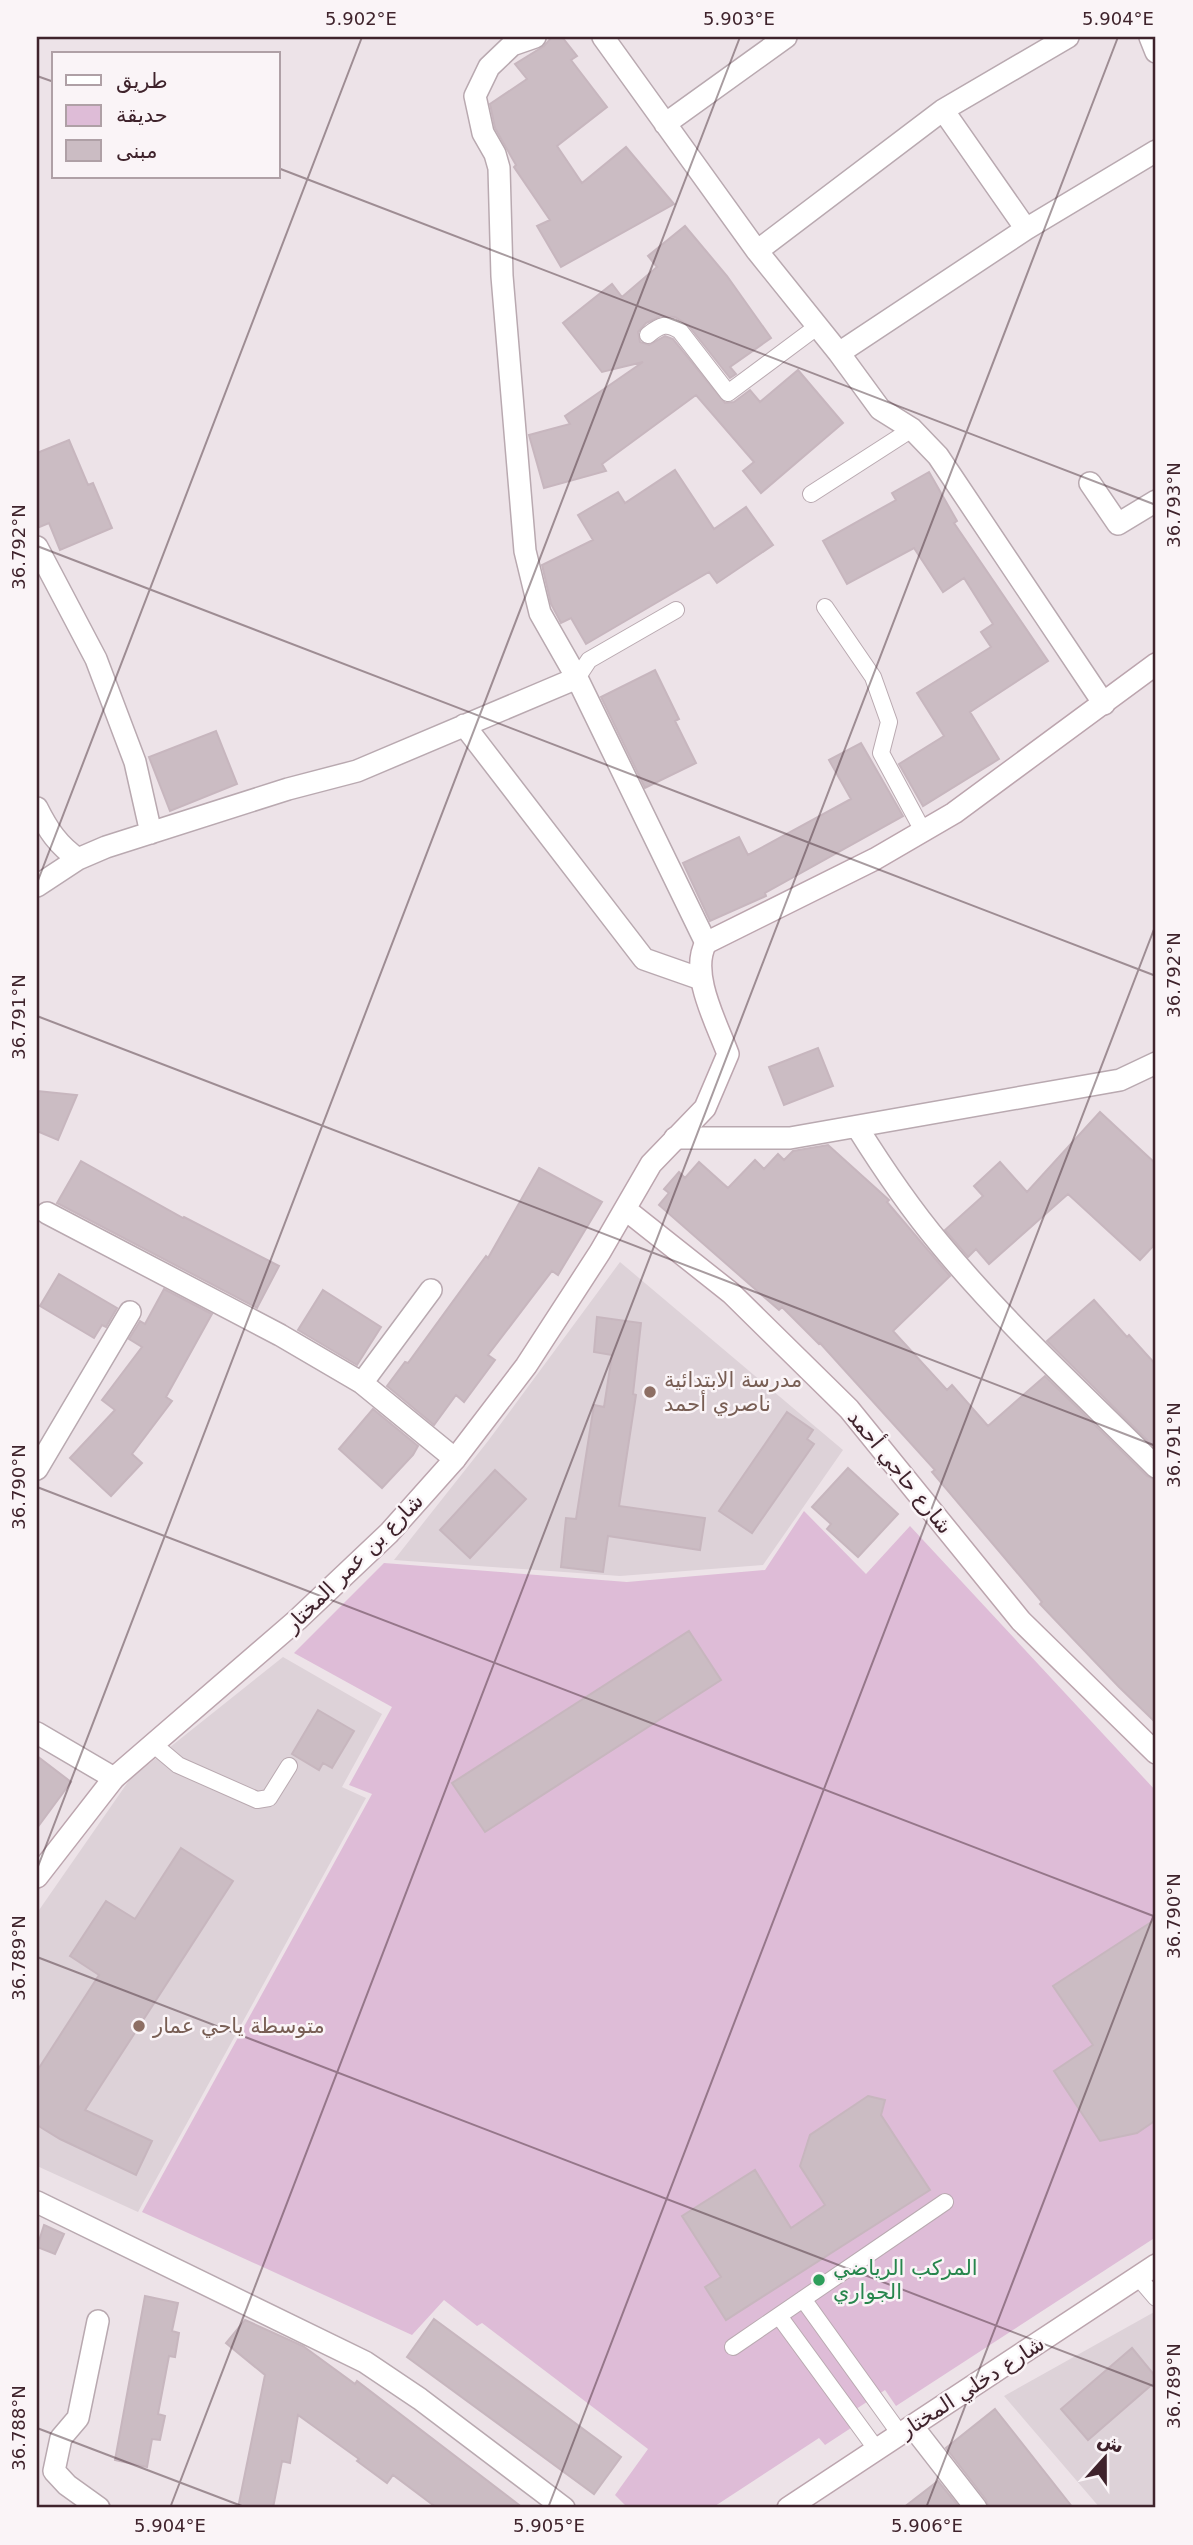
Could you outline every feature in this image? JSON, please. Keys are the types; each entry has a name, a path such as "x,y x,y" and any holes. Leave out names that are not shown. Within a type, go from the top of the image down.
{"street":[{"path":"535,37 512,45 489,67 475,96 483,133 495,154 499,168 502,276 525,551 540,613 576,678 706,943"},
{"path":"603,37 757,251 880,409 912,429 938,456 1104,704"},
{"path":"665,124 786,37"},
{"path":"757,251 943,110 1068,37"},
{"path":"1150,37 1156,52"},
{"path":"943,110 1026,229"},
{"path":"839,353 1026,229 1156,150"},
{"path":"1090,483 1118,524 1156,501"},
{"path":"37,548 96,659 135,762 151,833"},
{"path":"464,724 644,959 701,979 702,951 706,943 875,859 954,813 1156,664"},
{"path":"37,886 78,859 106,847 288,789 357,771 576,678"},
{"path":"37,808 48,831 61,847 78,859"},
{"name":"شارع بن عمر المختار","path":"37,1877 114,1778 297,1620 389,1533 455,1459 526,1366 600,1252 651,1164 705,1108 728,1054 701,979"},
{"path":"676,1138 790,1138 1120,1080 1156,1063"},
{"path":"857,1126 885,1171 938,1243 982,1293 1156,1467"},
{"name":"شارع حاجي أحمد","path":"625,1209 732,1293 849,1409 1021,1621 1156,1753"},
{"path":"47,1213 279,1335 362,1384 455,1459"},
{"path":"362,1384 431,1290"},
{"path":"37,1469 130,1312"},
{"path":"37,1733 114,1778"},
{"path":"37,2202 365,2362 420,2399 564,2508"},
{"name":"شارع دخلي المختار","path":"788,2508 1156,2265"},
{"path":"98,2321 78,2418 61,2438 54,2471 68,2486 99,2508"},
{"path":"906,2430 976,2508"}],"lane":[{"path":"648,335 660,325 671,325 680,331 728,393 818,326"},
{"path":"811,494 912,429"},
{"path":"825,607 873,677 889,722 881,754 923,831"},
{"path":"576,678 589,660 676,610"},
{"path":"153,1744 178,1765 257,1800 269,1798 289,1766"},
{"path":"733,2347 945,2202"},
{"path":"1138,2277 1156,2298"},
{"path":"803,2299 906,2430"},
{"path":"779,2316 877,2450"}],"shaded area":[{"name":"مدرسة الابتدائية ناصري أحمد","path":"620,1262 843,1450 763,1565 620,1576 394,1560 488,1441"},
{"name":"متوسطة ياحي عمار","path":"283,1657 382,1714 342,1787 366,1798 138,2212 37,2166 37,1913 130,1779"},
{"path":"1156,2311 1156,2508 1100,2508 1004,2396"}],"green space":[{"path":"804,1511 866,1574 910,1526 1156,1791 1156,2237 896,2406 885,2390 844,2417 851,2428 825,2445 819,2438 712,2508 628,2508 615,2495 648,2449 482,2323 477,2326 444,2300 412,2335 142,2212 372,1794 349,1785 392,1707 294,1653 384,1563 627,1582 765,1570"}],"building":[{"path":"552,37 562,37 577,56 571,60 607,107 557,146 582,183 626,147 674,204 561,267 537,226 550,220 514,167 516,165 495,128 490,104 527,79 515,64 544,46"},
{"path":"685,226 727,276 771,338 730,367 736,374 730,378 688,325 675,317 661,316 646,323 638,332 640,342 649,345 665,336 673,339 725,403 734,402 750,390 760,402 798,370 843,423 761,493 743,471 754,462 696,395 602,464 606,471 544,488 529,435 570,424 565,416 643,362 602,372 563,323 612,284 622,297 657,267 648,256"},
{"path":"69,440 88,485 93,483 112,528 60,550 49,523 37,528 37,453"},
{"path":"675,470 714,529 746,507 773,545 717,583 709,572 586,644 571,618 561,623 551,604 542,565 593,540 578,515 618,492 625,503"},
{"path":"929,472 957,521 954,523 1048,661 970,712 999,759 923,806 899,764 944,736 917,693 991,647 981,632 993,624 964,578 943,592 914,548 847,584 823,541 896,500 892,493"},
{"path":"655,670 679,719 675,721 696,763 645,788 601,697"},
{"path":"216,731 237,784 170,811 149,757"},
{"path":"861,743 903,816 765,893 766,896 710,921 683,863 739,837 748,855 851,799 829,760"},
{"path":"818,1048 833,1086 784,1105 769,1067"},
{"path":"37,1091 77,1095 58,1140 37,1131"},
{"path":"1100,1112 1156,1164 1156,1243 1140,1260 1068,1194 989,1264 976,1249 968,1257 945,1230 983,1196 974,1186 1000,1162 1027,1192"},
{"path":"828,1145 889,1200 887,1202 950,1276 893,1331 947,1390 952,1385 988,1426 1045,1376 1147,1476 1156,1480 1156,1723 1040,1604 1042,1602 932,1472 935,1470 820,1343 782,1307 779,1310 659,1205 669,1193 664,1189 679,1172 685,1178 699,1162 728,1188 755,1160 764,1169 778,1154 784,1160 793,1151"},
{"path":"81,1161 183,1218 279,1266 257,1308 57,1203"},
{"path":"539,1168 602,1202 558,1275 552,1271 488,1355 495,1360 464,1402 456,1395 434,1425 387,1386 405,1362 408,1363 486,1256 488,1258"},
{"path":"59,1274 117,1308 106,1327 102,1325 94,1338 40,1306"},
{"path":"164,1289 212,1314 166,1397 172,1401 132,1454 142,1463 111,1496 70,1458 115,1410 102,1400 142,1347 129,1339 140,1321 145,1324"},
{"path":"323,1290 381,1327 357,1365 298,1330"},
{"path":"1094,1300 1156,1365 1156,1449 1047,1341"},
{"path":"597,1317 641,1323 633,1394 636,1395 619,1506 705,1518 700,1550 608,1536 603,1572 561,1567 566,1518 576,1519 594,1405 604,1407 612,1355 594,1352"},
{"path":"373,1409 418,1446 382,1488 339,1449"},
{"path":"787,1412 813,1430 807,1439 814,1444 752,1533 719,1511"},
{"path":"848,1468 898,1514 858,1557 827,1529 831,1524 812,1507"},
{"path":"495,1470 526,1499 470,1558 440,1530"},
{"path":"689,1631 721,1680 485,1832 452,1783"},
{"path":"318,1710 354,1731 332,1768 323,1763 319,1770 292,1754"},
{"path":"37,1756 71,1782 37,1828"},
{"path":"181,1848 233,1881 85,2110 152,2141 136,2175 60,2139 37,2125 37,2071 99,1975 70,1956 106,1901 135,1919"},
{"path":"1156,1919 1156,2120 1137,2133 1100,2141 1054,2071 1093,2045 1053,1986"},
{"path":"868,2096 885,2100 881,2115 930,2190 726,2320 705,2287 721,2277 682,2216 755,2170 791,2228 825,2205 800,2166 810,2135"},
{"path":"44,2225 64,2234 55,2254 37,2247"},
{"path":"145,2296 178,2303 172,2331 179,2333 175,2357 169,2356 158,2414 165,2416 160,2440 152,2439 147,2467 115,2460"},
{"path":"434,2319 621,2457 594,2494 407,2357"},
{"path":"245,2320 303,2346 355,2384 357,2381 523,2508 437,2508 393,2475 387,2483 298,2415 290,2463 282,2461 273,2508 238,2508 265,2375 226,2343"},
{"path":"1132,2348 1156,2377 1156,2381 1088,2440 1061,2409"},
{"path":"995,2409 1073,2508 989,2508 986,2500 946,2448"},
{"path":"938,2481 960,2508 903,2508"}],"place":[{"name":"مدرسة الابتدائية ناصري أحمد","path":"650,1392"},
{"name":"متوسطة ياحي عمار","path":"139,2026"},
{"name":"المركب الرياضي الجواري","path":"819,2280"}]}
